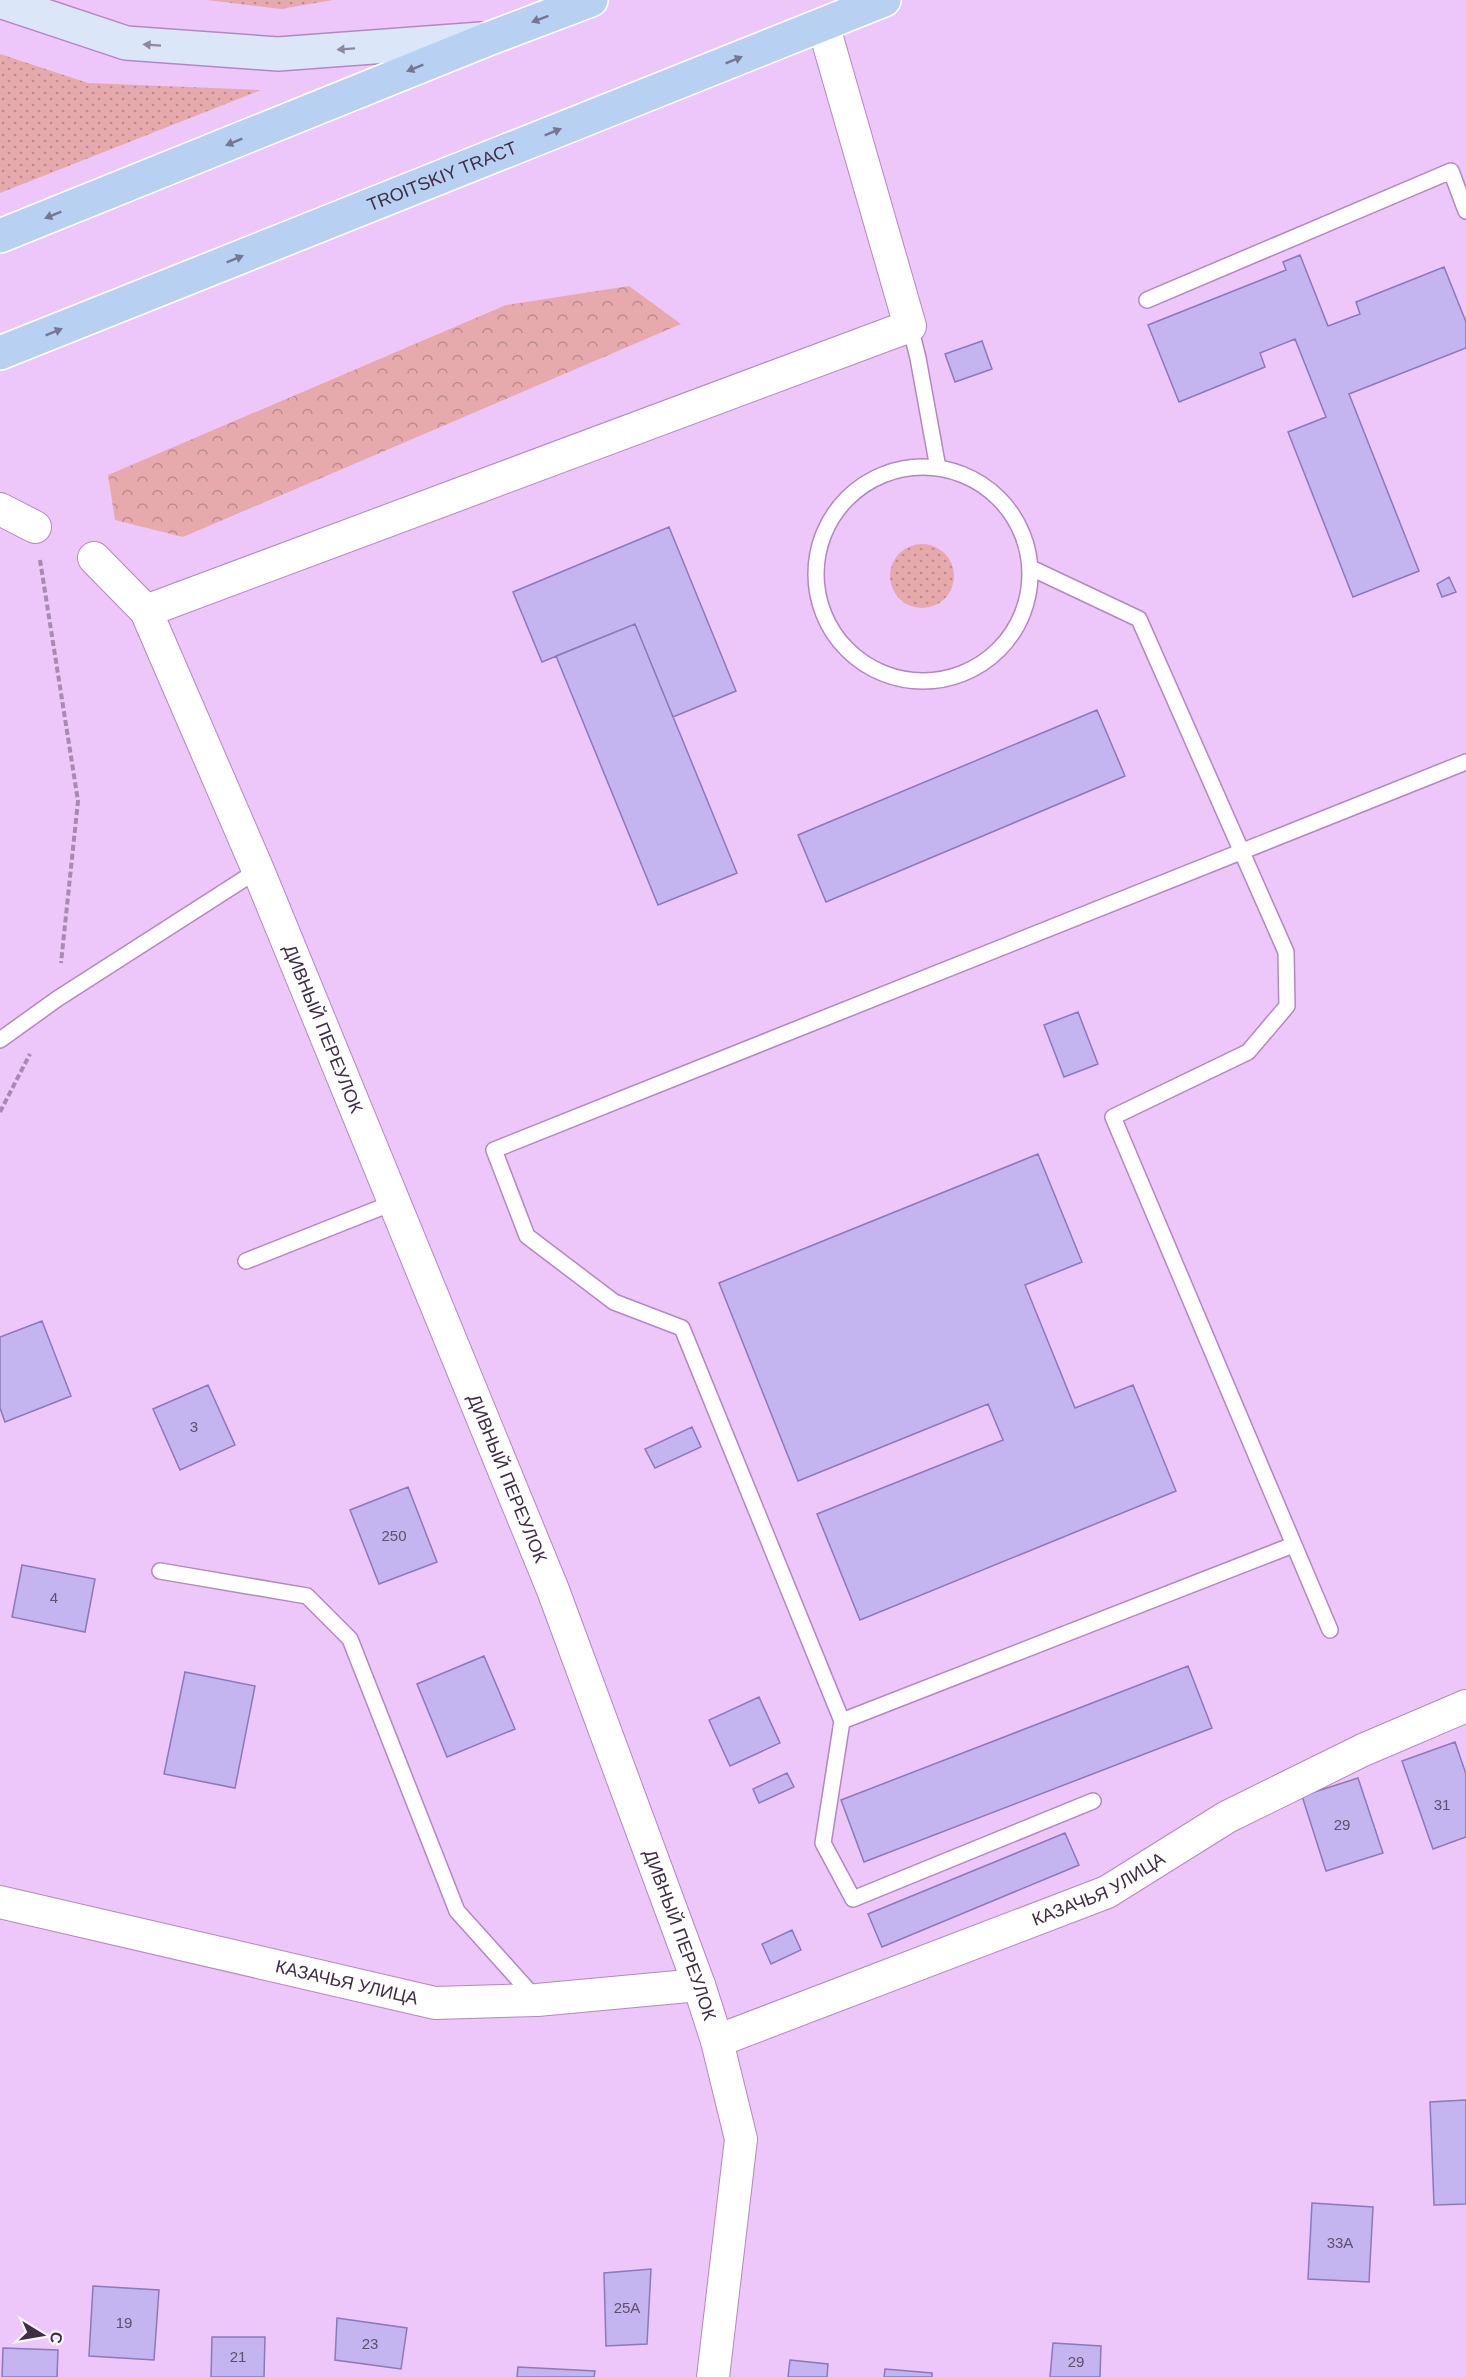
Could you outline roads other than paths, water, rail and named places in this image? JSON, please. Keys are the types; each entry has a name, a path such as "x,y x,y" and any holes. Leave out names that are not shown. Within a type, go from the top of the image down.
{"main road":[{"path":"0,236 488,39 591,0"},
{"name":"TROITSKIY TRACT","path":"0,353 884,0"},
{"path":"0,1 126,43 150,45 278,54 488,39"}],"street":[{"path":"94,558 146,611 910,326 823,24"},
{"path":"0,509 35,527"},
{"name":"ДИВНЫЙ ПЕРЕУЛОК","path":"146,611 258,870 553,1590 699,1985 717,2041 741,2139 713,2377"},
{"name":"КАЗАЧЬЯ УЛИЦА","path":"717,2041 1107,1892 1227,1817 1363,1749 1466,1706"},
{"name":"КАЗАЧЬЯ УЛИЦА","path":"0,1902 435,2003 537,2000 699,1985"}],"lane":[{"path":"1147,300 1451,171 1466,211"},
{"path":"910,326 938,468"},
{"path":"938,468 972,478 1002,500 1022,531 1030,568 1026,605 1009,639 982,665 948,680 910,681 874,670 844,648 824,616 816,579 821,542 838,509 866,483 900,469 938,468"},
{"path":"1030,568 1139,619 1286,952 1287,1006 1248,1052 1113,1117 1330,1630"},
{"path":"1093,1801 853,1899 824,1843 842,1721 682,1328 614,1302 527,1236 494,1150 1466,762"},
{"path":"0,1040 57,999 258,870"},
{"path":"246,1261 395,1202"},
{"path":"842,1721 1293,1545"},
{"path":"160,1570 307,1596 350,1640 457,1911 537,2000"}]}
